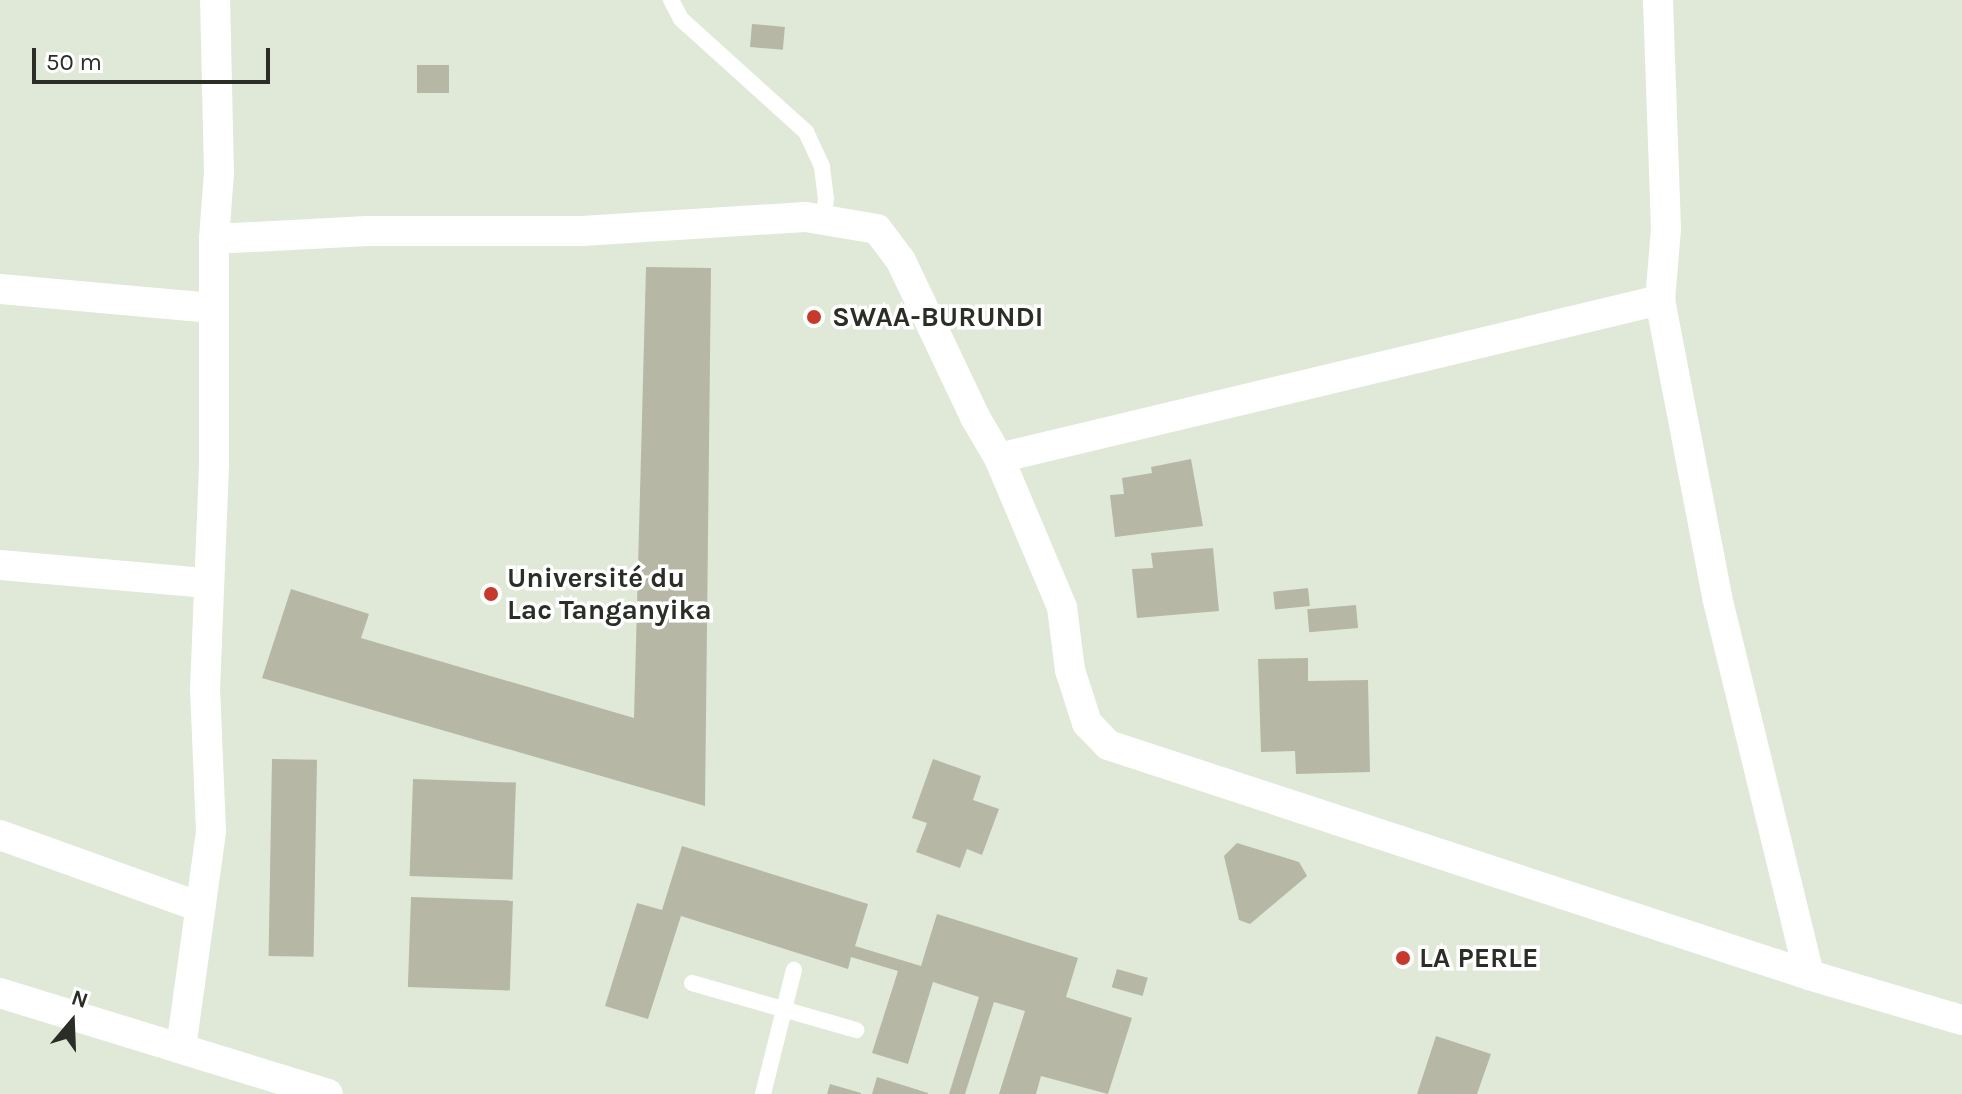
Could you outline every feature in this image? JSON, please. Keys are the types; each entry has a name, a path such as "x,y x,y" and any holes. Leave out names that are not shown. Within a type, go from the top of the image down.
{"street":[{"path":"181,1048 211,831 205,690 214,461 212,308 219,173 215,0"},
{"path":"1658,0 1666,229 1660,300 1717,597 1809,975"},
{"path":"214,239 368,231 582,231 824,218 877,229 901,261 975,417 999,458 1062,607 1070,670 1087,723 1108,745 1809,975 1962,1020"},
{"path":"0,289 212,308"},
{"path":"999,458 1660,300"},
{"path":"0,565 207,583"},
{"path":"0,835 200,907"},
{"path":"0,993 325,1093"}],"lane":[{"path":"671,0 681,19 806,132 822,167 826,198 824,218"},
{"path":"763,1094 794,970"},
{"path":"692,983 856,1030"}],"building":[{"path":"752,24 785,27 783,50 750,47"},
{"path":"417,65 449,65 449,93 417,93"},
{"path":"646,267 711,268 705,806 262,678 291,589 369,614 361,638 634,718"},
{"path":"1191,459 1203,526 1115,537 1110,495 1124,494 1122,478 1152,473 1151,467"},
{"path":"1213,548 1219,611 1137,618 1132,569 1153,568 1151,553"},
{"path":"1308,588 1310,606 1275,610 1273,592"},
{"path":"1356,605 1358,628 1309,632 1307,609"},
{"path":"1308,658 1308,681 1368,680 1370,772 1296,774 1295,751 1261,752 1258,659"},
{"path":"272,759 317,760 314,957 269,956"},
{"path":"933,759 981,776 973,800 999,809 982,855 967,849 960,868 916,852 927,823 912,818"},
{"path":"413,779 516,783 513,880 410,876"},
{"path":"1237,843 1299,862 1307,876 1250,924 1239,920 1224,856"},
{"path":"682,846 868,904 855,946 921,966 937,914 1078,958 1066,997 1132,1018 1108,1094 1041,1076 1036,1094 999,1094 1025,1011 994,1002 965,1094 949,1094 979,997 933,982 908,1064 872,1053 898,971 851,957 848,969 681,916 648,1019 605,1006 637,903 662,910"},
{"path":"411,897 513,901 510,991 408,987"},
{"path":"1117,969 1148,978 1143,996 1112,987"},
{"path":"1436,1036 1491,1054 1477,1094 1417,1094"},
{"path":"877,1077 928,1093 928,1094 872,1094"},
{"path":"830,1084 861,1093 861,1094 827,1094"}],"place":[{"name":"SWAA-BURUNDI","path":"814,317"},
{"name":"Université du Lac Tanganyika","path":"491,594"},
{"name":"LA PERLE","path":"1403,958"}]}
